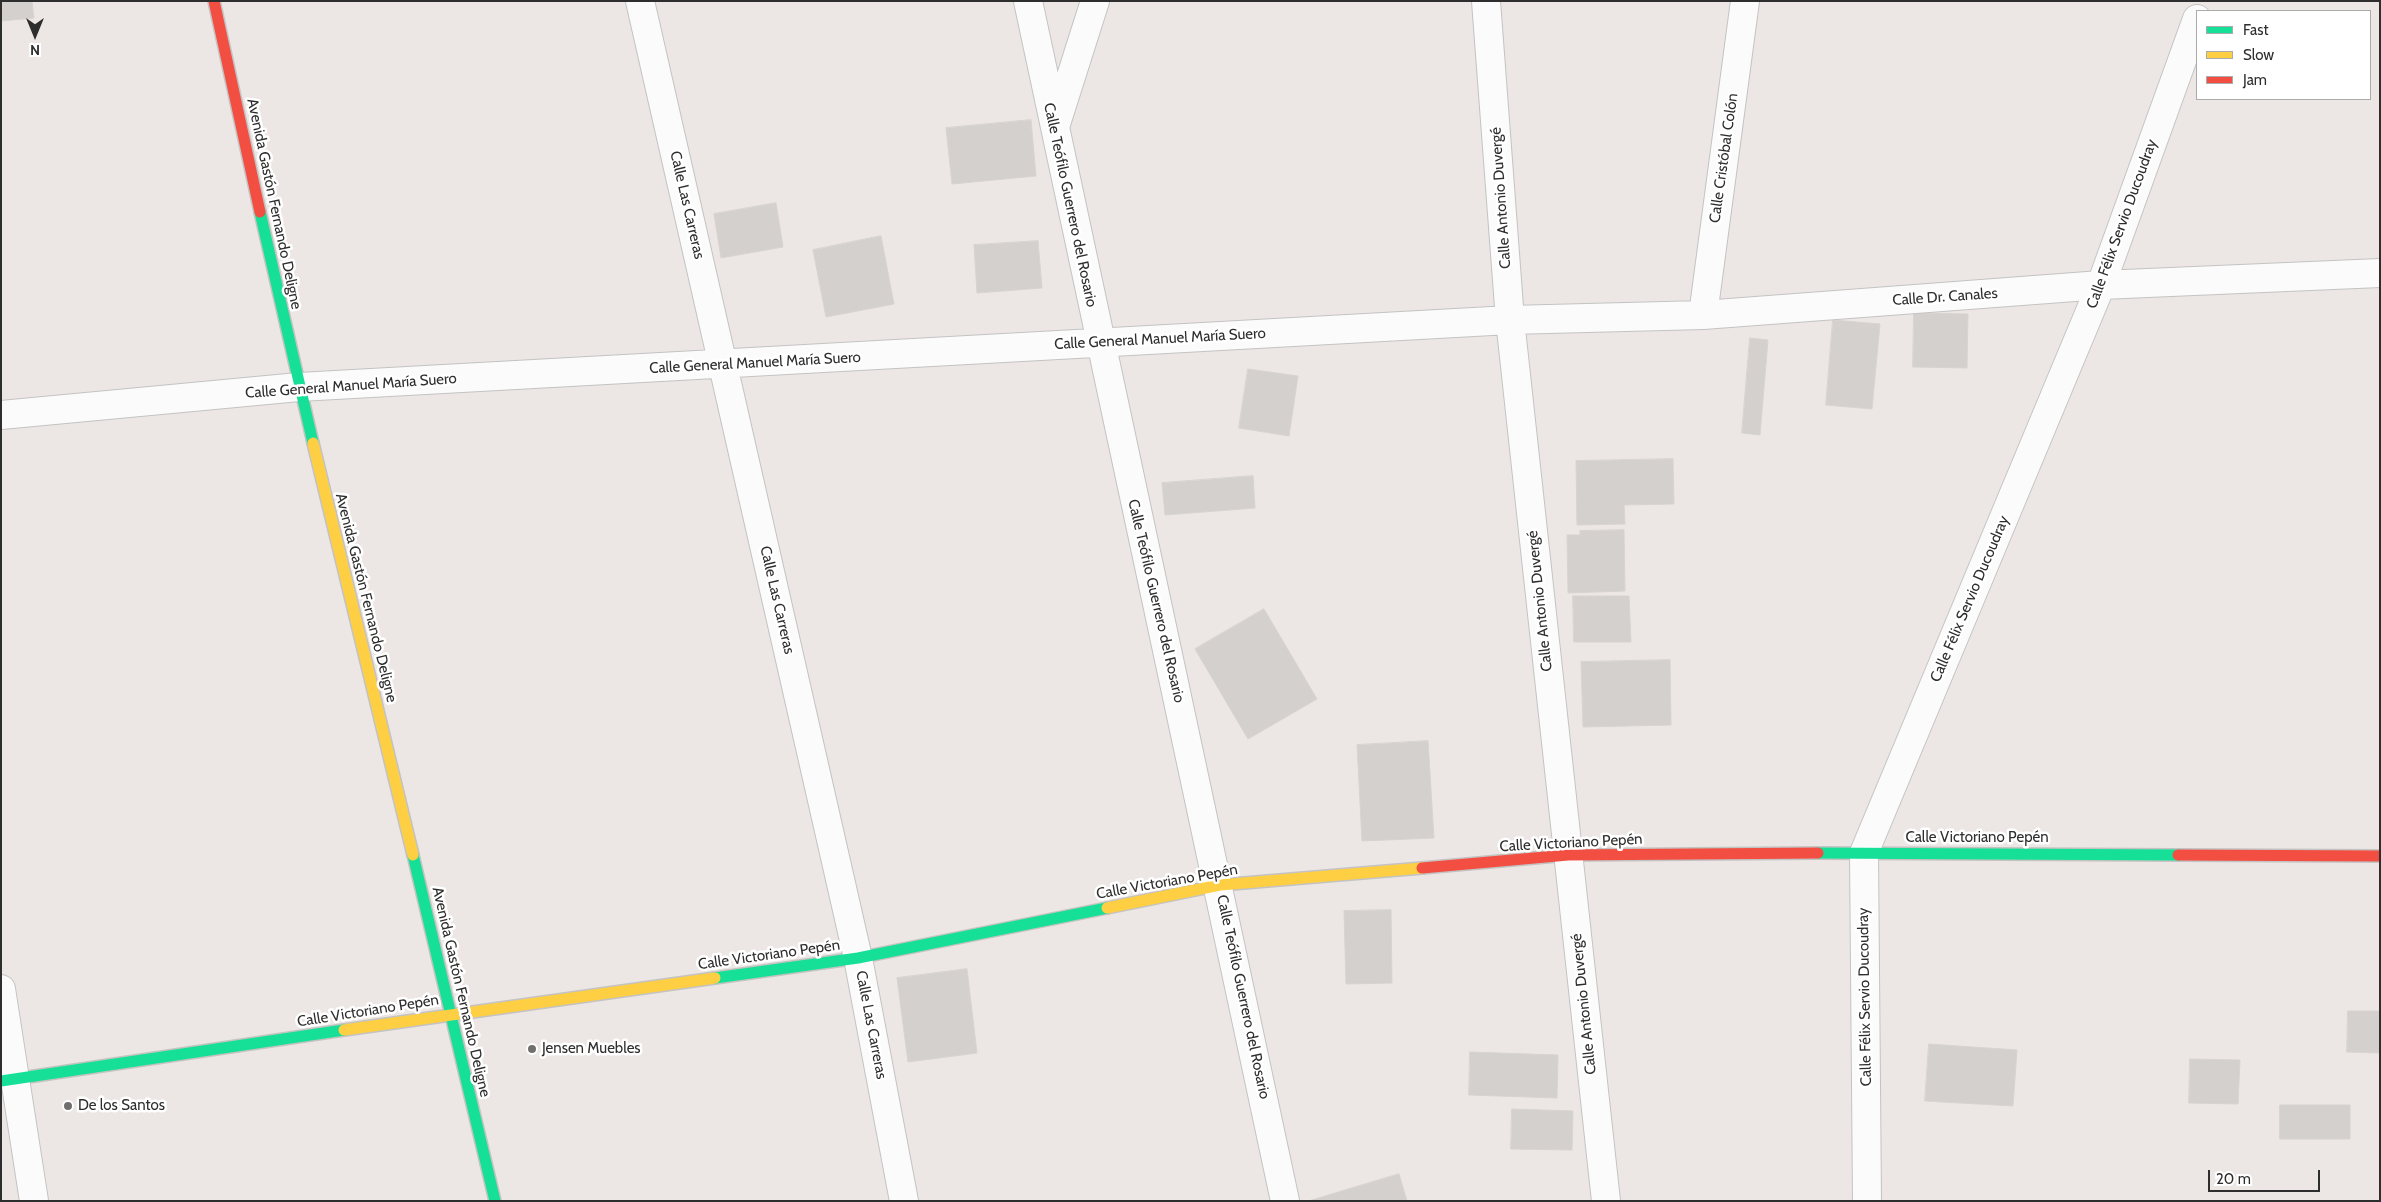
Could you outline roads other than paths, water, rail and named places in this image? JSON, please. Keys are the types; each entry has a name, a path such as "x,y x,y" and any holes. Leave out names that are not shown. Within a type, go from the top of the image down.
{"street":[{"name":"Avenida Gastón Fernando Deligne","path":"214,1 299,387 452,1014 495,1201"},
{"name":"Calle Las Carreras","path":"640,1 858,958 904,1201"},
{"name":"Calle Teófilo Guerrero del Rosario","path":"1028,1 1098,342 1220,885 1285,1201"},
{"path":"1054,128 1095,1"},
{"name":"Calle Antonio Duvergé","path":"1486,1 1510,320 1606,1201"},
{"name":"Calle Cristóbal Colón","path":"1703,315 1745,1"},
{"name":"Calle Félix Servio Ducoudray","path":"1867,1201 1864,853 2101,285 2196,21"},
{"name":"Calle Dr. Canales","path":"1510,320 1703,315 2101,285 2380,273"},
{"name":"Calle General Manuel María Suero","path":"1,415 299,387 724,365 1098,342 1510,320"},
{"name":"Calle Victoriano Pepén","path":"8,1080 452,1014 858,958 1220,885 1568,855 1864,853 2380,856"},
{"path":"1,988 8,1080 34,1201"}],"place":[{"name":"Jensen Muebles","path":"532,1049"},
{"name":"De los Santos","path":"68,1106"}]}
